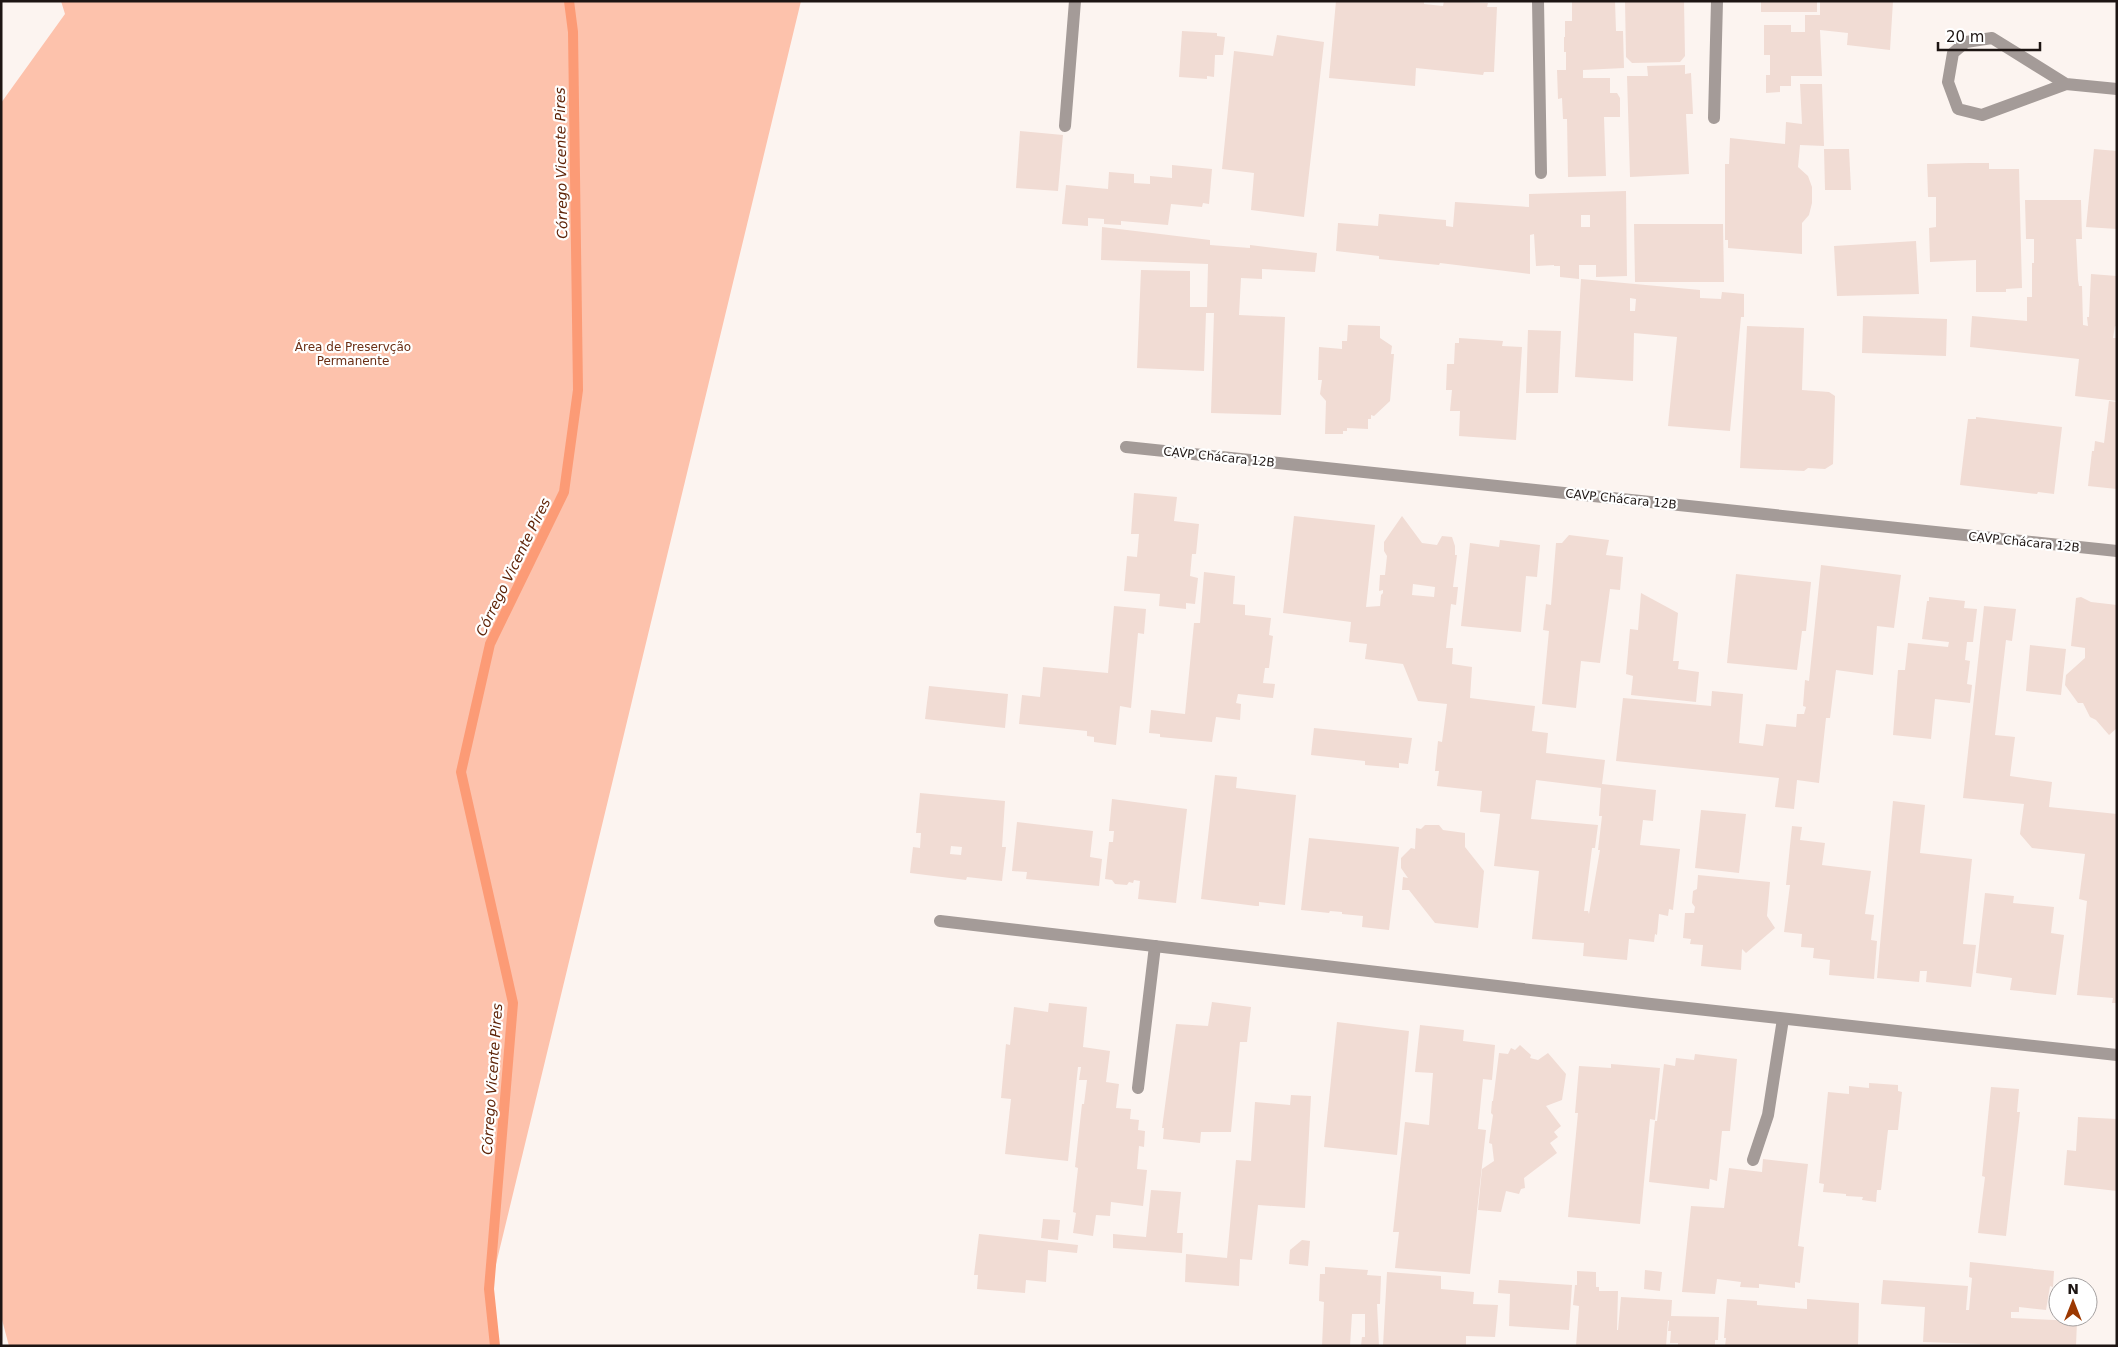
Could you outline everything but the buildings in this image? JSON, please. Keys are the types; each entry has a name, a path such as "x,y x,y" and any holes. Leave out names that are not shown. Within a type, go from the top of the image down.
{"street":[{"path":"1065,126 1075,1"},
{"path":"1538,1 1541,173"},
{"path":"1714,118 1718,1"},
{"path":"2066,84 1992,38 1966,42 1953,53 1948,82 1958,109 1982,115 2066,84 2117,89"},
{"name":"CAVP Chácara 12B","path":"1126,447 2117,551"},
{"path":"940,921 2117,1055"},
{"path":"1138,1088 1155,946"},
{"path":"1753,1160 1768,1116 1783,1018"}],"green space":[{"name":"Área de Preservção Permanente","path":"61,1 801,1 490,1289 495,1346 9,1346 1,1316 1,103 65,14"}],"waterway":[{"name":"Córrego Vicente Pires","path":"495,1346 489,1289 513,1003 461,772 490,644 564,492 578,390 573,32 569,1"}]}
